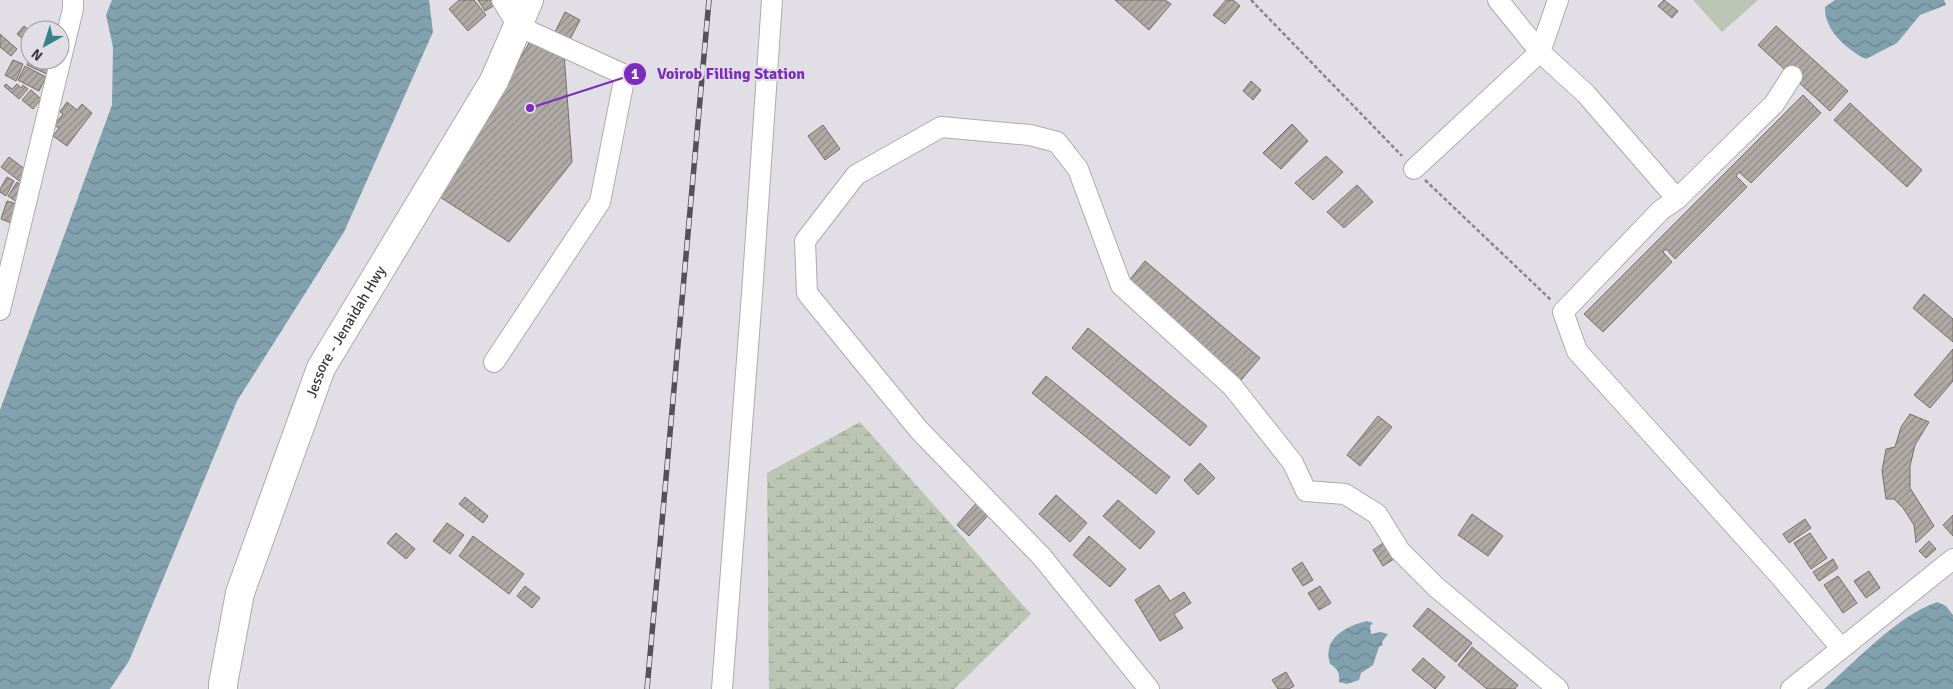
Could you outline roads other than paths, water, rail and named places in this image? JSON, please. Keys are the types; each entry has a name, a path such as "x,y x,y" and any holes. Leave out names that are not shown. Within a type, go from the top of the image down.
{"highway":[{"name":"Jessore - Jenaidah Hwy","path":"223,689 240,593 321,368 494,81 529,0"}],"street":[{"path":"0,310 73,0"},
{"path":"494,362 600,202 624,75 518,26 502,0"},
{"path":"722,689 772,0"},
{"path":"1498,0 1540,52 1586,94 1677,199"},
{"path":"1414,169 1540,52 1558,0"},
{"path":"1792,76 1774,104 1677,199 1661,210 1563,312 1577,351 1779,575 1841,648"},
{"path":"1149,689 1042,557 919,430 807,293 805,241 856,175 942,127 1030,135 1057,142 1078,169 1121,285 1232,386 1293,463 1306,491 1345,494 1377,514 1400,551 1436,587 1558,689"},
{"path":"1791,689 1953,559"}],"water":[{"path":"112,0 429,0 433,32 344,232 237,401 129,661 110,689 0,689 0,410 112,105 113,47 106,15"},
{"path":"1835,0 1944,0 1946,5 1920,15 1897,43 1866,59 1844,45 1828,24 1825,7"},
{"path":"1937,602 1946,606 1953,615 1953,689 1824,689 1892,628"},
{"path":"1367,621 1373,623 1370,626 1371,634 1381,632 1388,634 1382,642 1383,645 1379,647 1373,665 1361,673 1359,680 1347,684 1339,682 1338,671 1330,664 1329,647 1333,640 1344,630"}],"railway":[{"path":"647,689 709,0"}],"place":[{"name":"Voirob Filling Station","path":"530,108"}]}
